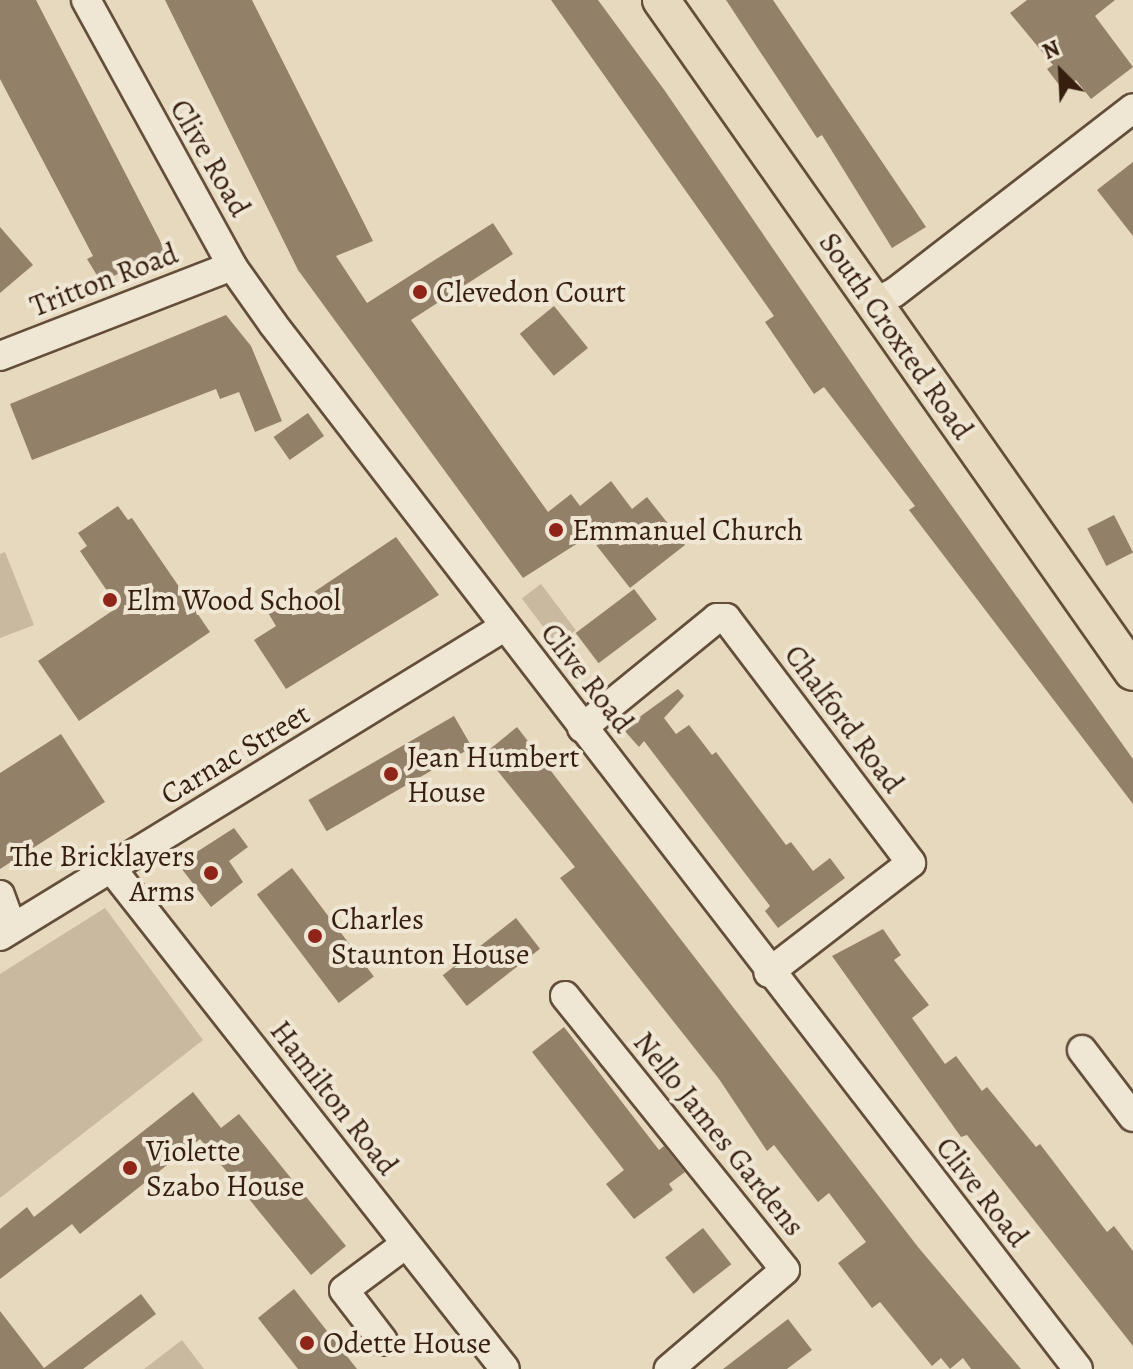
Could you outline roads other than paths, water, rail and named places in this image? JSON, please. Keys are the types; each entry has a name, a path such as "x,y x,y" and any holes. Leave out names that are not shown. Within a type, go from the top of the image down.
{"main road":[{"name":"South Croxted Road","path":"661,0 766,144 871,304 1133,672"}],"street":[{"name":"Clive Road","path":"86,0 232,266 768,973 1078,1369"},
{"path":"871,304 894,293 1133,108"},
{"name":"Tritton Road","path":"0,356 232,266"},
{"name":"Chalford Road","path":"582,728 717,618 726,618 911,863 768,973"},
{"name":"Carnac Street","path":"6,932 504,627"},
{"name":"Hamilton Road","path":"111,868 505,1369"},
{"path":"0,895 6,932"},
{"name":"Nello James Gardens","path":"565,996 785,1270 669,1369"},
{"path":"1082,1050 1133,1117"},
{"path":"383,1341 344,1290 406,1244"}],"place":[{"name":"Clevedon Court","path":"420,292"},
{"name":"Emmanuel Church","path":"556,530"},
{"name":"Elm Wood School","path":"110,600"},
{"name":"Jean Humbert House","path":"391,774"},
{"name":"The Bricklayers Arms","path":"211,873"},
{"name":"Charles Staunton House","path":"315,936"},
{"name":"Violette Szabo House","path":"130,1168"},
{"name":"Odette House","path":"307,1343"}]}
